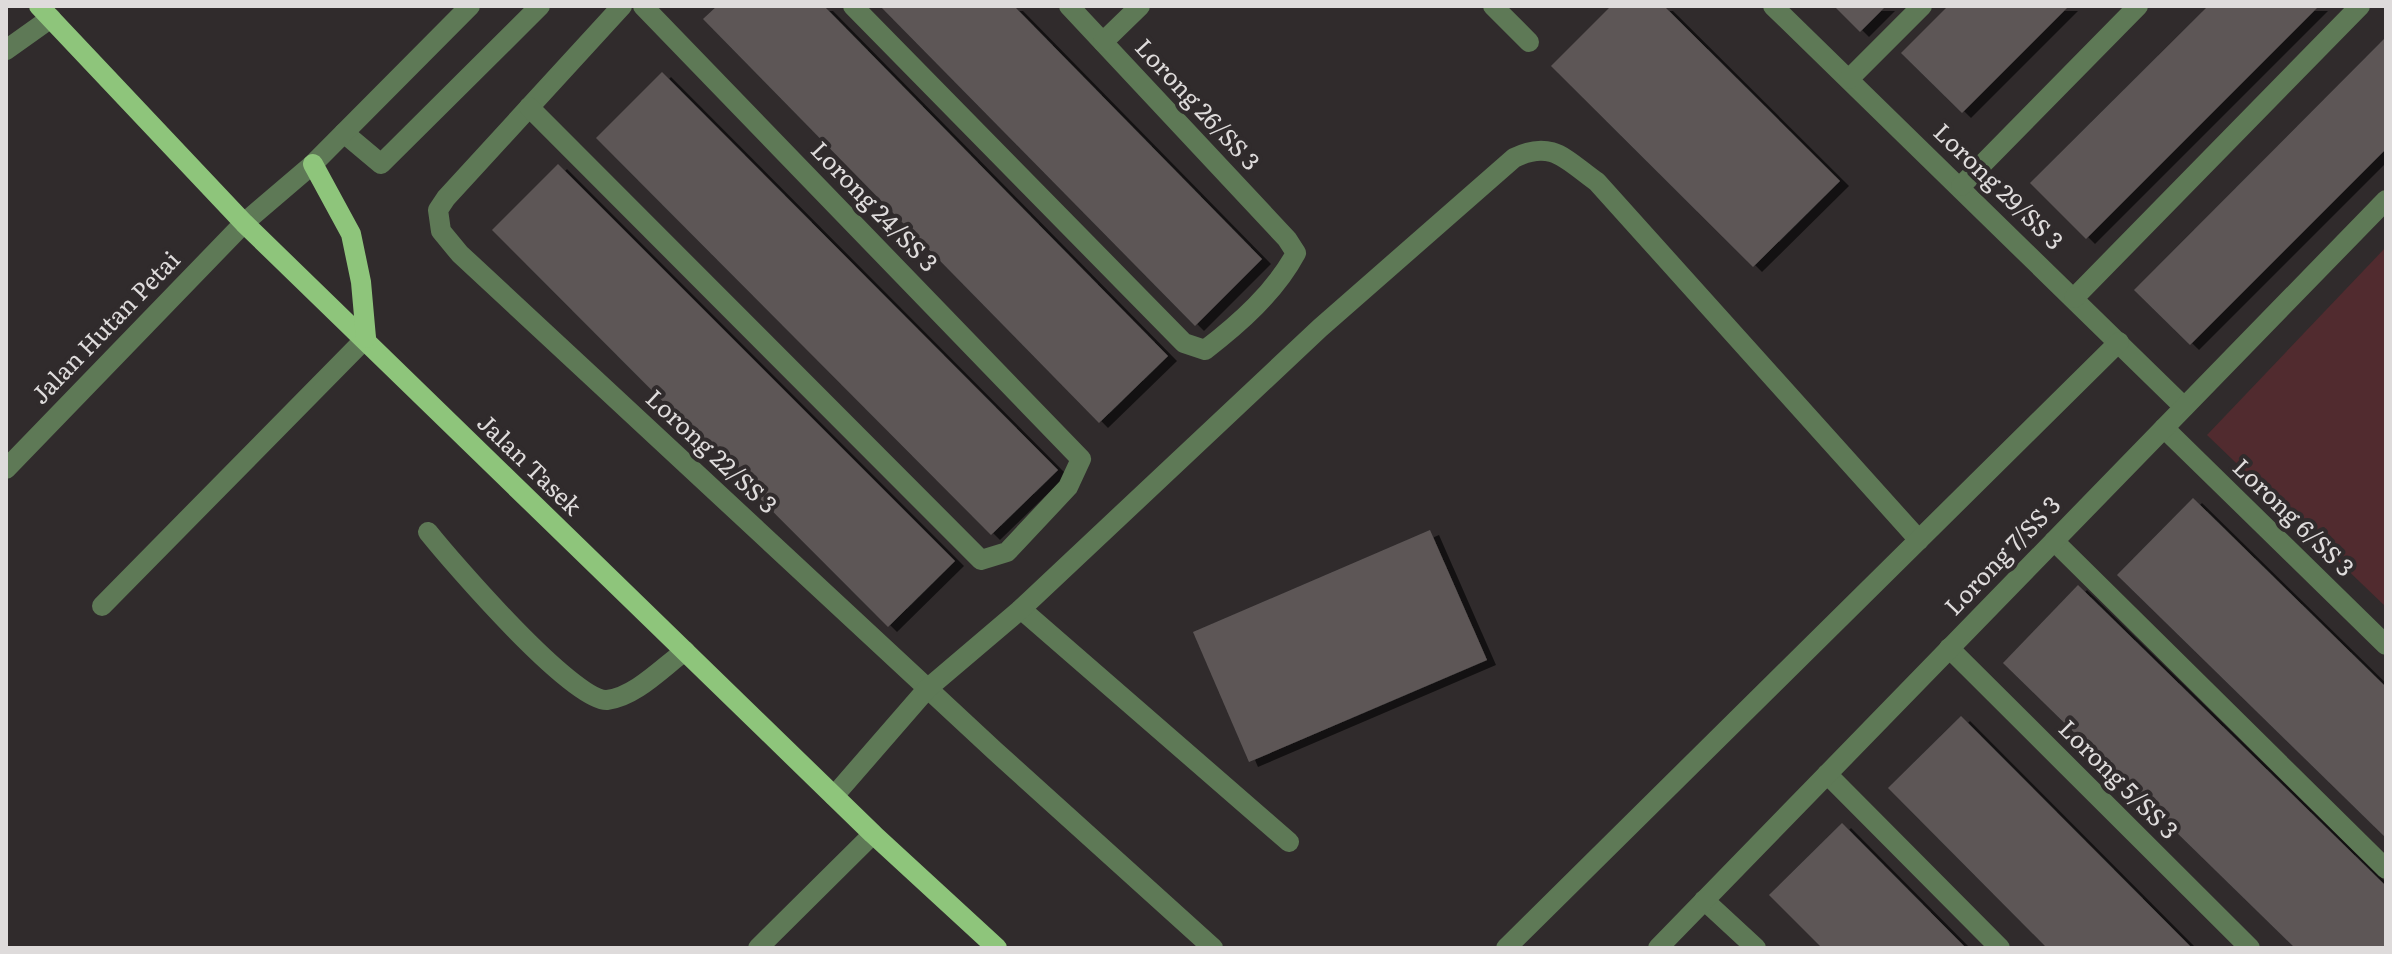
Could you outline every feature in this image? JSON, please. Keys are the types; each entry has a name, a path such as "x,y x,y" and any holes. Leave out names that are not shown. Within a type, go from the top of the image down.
{"main road":[{"name":"Jalan Tasek","path":"45,12 244,223 366,338 873,834 997,948"},
{"path":"313,164 351,234 361,282 366,338"}],"street":[{"name":"Jalan Hutan Petai","path":"6,469 244,223 313,164 470,6"},
{"path":"344,133 381,164 540,6"},
{"name":"Lorong 22/SS 3","path":"622,6 438,210 441,231 460,254 927,689 1213,948"},
{"name":"Lorong 24/SS 3","path":"529,107 981,560 1007,552 1068,487 1081,459 643,6"},
{"name":"Lorong 26/SS 3","path":"853,6 1184,343 1205,350 1262,300 1286,272 1296,253 1287,239 1069,6"},
{"path":"1103,42 1140,6"},
{"path":"1493,6 1529,42"},
{"name":"Lorong 29/SS 3","path":"1773,6 1961,186 2184,407"},
{"path":"1849,79 1922,6"},
{"path":"1961,186 2138,6"},
{"path":"2074,298 2360,6"},
{"path":"6,50 45,12"},
{"path":"834,796 927,689 1021,609 1320,328 1514,158 1533,149 1554,152 1597,182 1919,540"},
{"name":"Lorong 7/SS 3","path":"1658,948 2386,200"},
{"path":"102,606 366,338"},
{"path":"1506,948 2119,342"},
{"name":"Lorong 6/SS 3","path":"2164,428 2386,645"},
{"path":"428,532 495,609 585,694 606,700 633,690 685,651"},
{"path":"2054,541 2386,869"},
{"path":"1021,609 1289,842"},
{"name":"Lorong 5/SS 3","path":"1949,648 2250,948"},
{"path":"1827,774 2000,948"},
{"path":"758,948 873,834"},
{"path":"1704,900 1756,948"}],"shaded area":[{"path":"2386,247 2386,607 2207,435"}],"building":[{"path":"717,6 824,6 1168,356 1099,423 703,19"},
{"path":"880,6 1014,6 1262,259 1195,326"},
{"path":"1611,6 1664,6 1840,181 1753,267 1551,66"},
{"path":"1834,6 1886,6 1860,32"},
{"path":"1948,6 2069,6 1962,113 1901,53"},
{"path":"2208,6 2319,6 2086,239 2030,183"},
{"path":"2386,37 2386,149 2190,345 2134,290"},
{"path":"662,72 1058,470 991,535 596,138"},
{"path":"558,164 955,561 888,627 492,230"},
{"path":"2193,498 2386,687 2386,838 2117,575"},
{"path":"1430,530 1487,660 1249,762 1193,632"},
{"path":"2078,585 2386,886 2386,948 2295,948 2003,663"},
{"path":"1961,716 2192,948 2047,948 1888,788"},
{"path":"1842,823 1966,948 1822,948 1769,895"}]}
